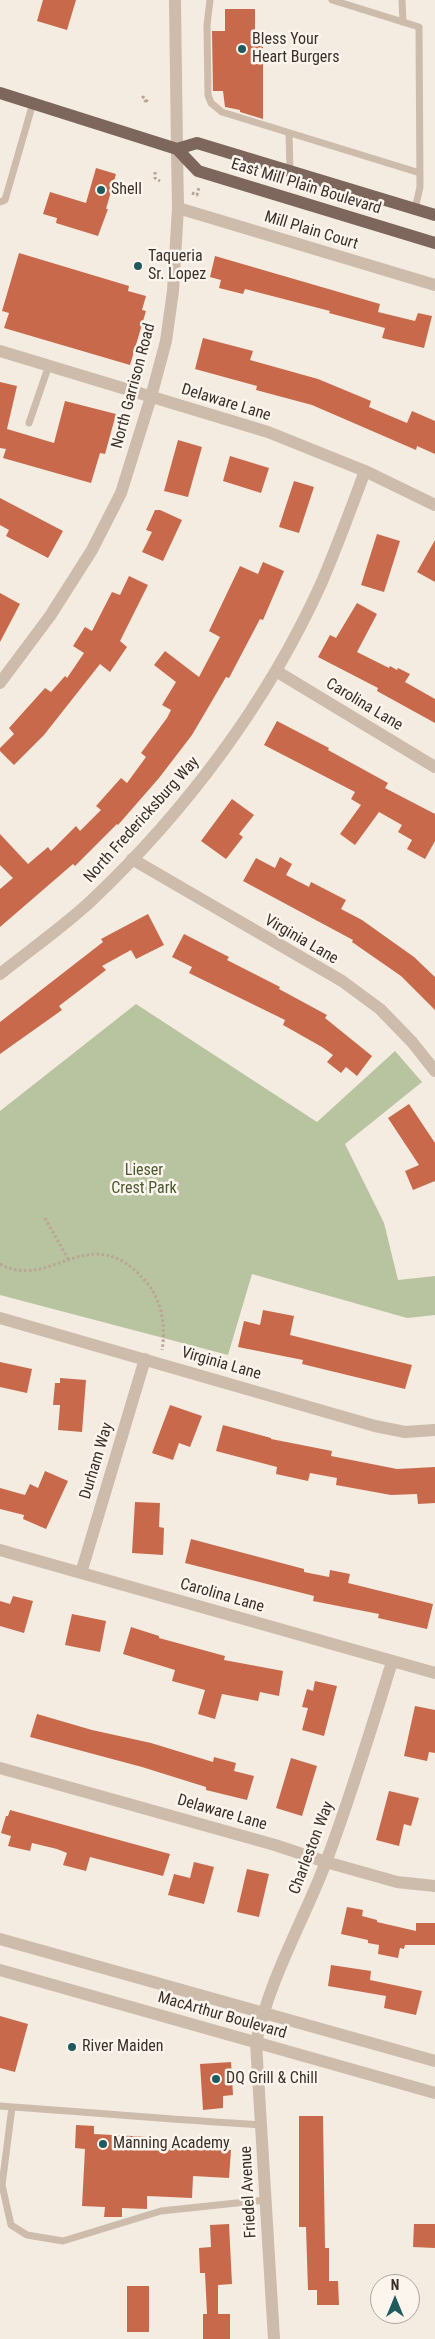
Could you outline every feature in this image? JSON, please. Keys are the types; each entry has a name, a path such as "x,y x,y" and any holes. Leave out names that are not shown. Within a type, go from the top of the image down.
{"main road":[{"name":"East Mill Plain Boulevard","path":"0,93 177,148 197,143 435,215"},
{"name":"East Mill Plain Boulevard","path":"177,148 198,172 435,243"}],"street":[{"name":"North Garrison Road","path":"0,683 50,616 92,550 121,492 151,397 166,341 173,291 178,208 175,0"},
{"name":"Mill Plain Court","path":"178,208 435,285"},
{"name":"Delaware Lane","path":"0,350 268,432 366,472 435,505"},
{"name":"North Fredericksburg Way","path":"0,974 90,902 177,810 224,750 276,671 321,584 366,472"},
{"name":"Carolina Lane","path":"276,671 435,767"},
{"name":"Virginia Lane","path":"132,859 342,982 380,1009 412,1042 435,1071"},
{"name":"Virginia Lane","path":"0,1318 374,1426 405,1432 435,1430"},
{"name":"Durham Way","path":"81,1573 145,1359"},
{"name":"Carolina Lane","path":"0,1550 435,1673"},
{"name":"Charleston Way","path":"256,2043 262,2014 326,1862 355,1782 392,1662"},
{"name":"Delaware Lane","path":"0,1768 275,1845 397,1882 435,1886"},
{"name":"MacArthur Boulevard","path":"0,1939 435,2061"},
{"name":"MacArthur Boulevard","path":"0,1970 435,2092"},
{"name":"Friedel Avenue","path":"256,2043 274,2339"}],"lane":[{"path":"210,0 207,25 208,95 211,103 222,112 420,173"},
{"path":"332,0 419,27 420,186 415,209"},
{"path":"402,0 403,22"},
{"path":"0,202 5,200 33,104"},
{"path":"289,133 290,171"},
{"path":"29,423 48,365"},
{"path":"0,2106 84,2111 170,2120 261,2125"},
{"path":"12,2107 2,2185 11,2224 27,2235 63,2241 161,2211 265,2200"}],"path":[{"path":"154,172 155,178 160,181"},
{"path":"192,193 197,195 199,187"},
{"path":"45,1218 68,1259"},
{"path":"0,1264 22,1271 37,1270 68,1259 95,1254 116,1258 135,1269 153,1290 162,1316 162,1350 145,1359"}],"green space":[{"name":"Lieser Crest Park","path":"136,1004 317,1122 395,1051 422,1082 345,1144 384,1223 398,1280 435,1276 435,1315 407,1318 252,1274 228,1355 0,1295 0,1111"}],"building":[{"path":"43,0 76,0 67,30 37,21"},
{"path":"225,9 255,9 255,36 263,36 263,119 240,112 240,110 225,107 223,91 213,91 212,31 225,31"},
{"path":"96,168 116,174 106,209 108,209 98,236 56,223 57,218 43,214 50,192 86,203"},
{"path":"19,253 129,286 128,291 146,296 142,310 146,311 130,365 4,328 9,313 2,311"},
{"path":"215,256 380,304 378,312 415,321 418,313 432,316 424,348 382,338 385,328 329,313 330,311 245,289 243,294 219,288 221,280 210,277"},
{"path":"203,338 253,351 250,360 318,379 371,401 369,407 407,423 412,411 435,421 435,454 417,446 416,450 312,405 256,390 257,386 195,369"},
{"path":"0,382 17,386 7,429 54,443 65,401 116,414 105,454 100,453 91,483 3,458 6,449 0,448"},
{"path":"178,440 202,447 188,497 164,491"},
{"path":"230,456 269,468 261,493 223,481"},
{"path":"294,481 314,487 299,533 279,527"},
{"path":"0,498 63,531 48,558 6,536 9,530 0,525"},
{"path":"155,510 160,510 182,520 163,561 142,552 152,532 146,530"},
{"path":"377,534 400,541 384,592 361,585"},
{"path":"435,540 435,582 417,572"},
{"path":"263,562 284,571 263,620 260,619 229,678 226,677 192,735 159,778 118,825 75,866 73,864 0,927 0,889 13,878 0,865 0,834 28,864 48,847 51,851 76,826 80,831 101,810 96,806 121,778 127,783 146,757 141,753 171,710 162,705 176,682 154,665 165,651 199,677 220,637 209,631 240,566 258,574"},
{"path":"129,576 148,585 120,641 127,647 110,672 100,664 44,735 14,765 0,751 0,748 14,734 9,728 45,688 51,692 65,676 67,678 84,653 73,646 85,627 92,631 112,592 120,595"},
{"path":"0,593 20,604 0,642"},
{"path":"357,603 377,614 357,652 389,668 390,666 397,670 398,668 410,674 405,682 435,699 435,723 377,691 378,688 318,657 330,635 336,638"},
{"path":"277,721 329,748 328,750 388,783 385,788 435,814 435,841 425,859 407,849 412,840 398,832 402,825 379,812 355,845 340,834 361,805 351,799 355,792 264,745"},
{"path":"232,799 254,815 239,834 243,837 226,859 201,841"},
{"path":"280,857 292,864 286,875 309,887 311,882 346,900 341,909 362,920 414,957 435,977 435,1010 401,976 352,942 353,940 243,881 256,858 275,868"},
{"path":"148,914 164,945 136,959 131,950 102,966 106,970 59,1006 62,1010 0,1054 0,1022 103,942 101,939"},
{"path":"184,934 229,957 227,960 280,987 279,989 327,1015 325,1018 372,1056 357,1076 346,1067 341,1073 327,1062 333,1055 283,1025 285,1020 189,973 192,967 172,957"},
{"path":"409,1104 435,1143 435,1181 413,1190 405,1171 419,1165 388,1118"},
{"path":"263,1310 294,1316 290,1335 412,1365 405,1389 302,1364 303,1360 238,1347 244,1321 260,1325"},
{"path":"0,1362 32,1369 27,1393 0,1387"},
{"path":"60,1378 86,1380 82,1432 58,1430 60,1405 53,1405 55,1383 60,1383"},
{"path":"170,1405 202,1416 190,1447 179,1443 173,1460 152,1453"},
{"path":"223,1425 271,1439 332,1451 331,1456 397,1469 435,1467 435,1503 418,1504 417,1494 391,1495 336,1485 337,1478 310,1473 308,1481 276,1474 277,1467 216,1451"},
{"path":"45,1471 68,1481 46,1529 23,1519 24,1515 0,1509 0,1488 25,1495 30,1484 38,1488"},
{"path":"135,1502 160,1503 159,1527 164,1528 163,1555 132,1553"},
{"path":"191,1539 304,1569 304,1572 329,1577 330,1570 350,1574 348,1583 433,1604 427,1629 378,1618 379,1614 313,1601 314,1596 185,1563"},
{"path":"13,1596 33,1601 24,1633 0,1626 0,1601 10,1604"},
{"path":"72,1614 106,1621 100,1652 65,1645"},
{"path":"131,1627 159,1636 159,1638 225,1656 224,1660 283,1671 279,1696 260,1692 258,1701 222,1694 215,1719 198,1714 205,1690 172,1681 175,1670 123,1654"},
{"path":"315,1681 337,1686 324,1736 302,1730 308,1708 302,1707 307,1689 313,1691"},
{"path":"415,1706 435,1710 435,1753 429,1752 427,1761 404,1756"},
{"path":"37,1714 92,1730 151,1743 213,1762 214,1757 236,1763 234,1771 254,1776 247,1800 206,1790 206,1787 142,1767 30,1737"},
{"path":"291,1758 317,1766 302,1816 276,1808"},
{"path":"389,1791 419,1798 411,1826 404,1824 399,1846 376,1840"},
{"path":"10,1810 170,1854 163,1876 90,1857 86,1871 63,1865 67,1853 57,1849 32,1843 30,1851 8,1846 11,1836 1,1833 6,1816 8,1816"},
{"path":"194,1862 214,1867 204,1904 168,1895 174,1874 190,1878"},
{"path":"247,1869 269,1874 259,1917 237,1912"},
{"path":"347,1907 363,1910 362,1916 377,1920 377,1922 416,1931 416,1923 435,1923 435,1945 405,1945 404,1949 400,1948 398,1958 378,1954 379,1945 368,1943 368,1940 341,1934"},
{"path":"331,1965 371,1971 370,1980 422,1991 416,2015 384,2008 386,1996 328,1986"},
{"path":"0,2016 28,2024 15,2072 0,2068"},
{"name":"DQ Grill & Chill","path":"231,2062 233,2095 223,2096 223,2108 203,2110 200,2064"},
{"path":"299,2116 323,2116 325,2248 329,2248 329,2281 338,2281 339,2305 317,2305 317,2290 308,2290 306,2227 299,2227"},
{"path":"76,2125 94,2126 94,2134 150,2137 150,2145 231,2150 229,2178 193,2176 192,2198 147,2196 147,2209 122,2208 122,2217 104,2217 105,2207 82,2206 85,2149 75,2148"},
{"path":"229,2224 232,2284 218,2285 218,2314 230,2314 230,2339 203,2339 203,2314 207,2314 205,2273 200,2273 199,2248 211,2247 210,2225"},
{"path":"414,2224 435,2224 435,2248 413,2247"},
{"path":"127,2286 149,2286 149,2332 127,2332"}],"place":[{"name":"Bless Your Heart Burgers","path":"242,49"},
{"name":"Shell","path":"101,190"},
{"name":"Taqueria Sr. Lopez","path":"138,266"},
{"name":"River Maiden","path":"72,2047"},
{"name":"DQ Grill & Chill","path":"216,2079"},
{"name":"Manning Academy","path":"103,2144"}]}
